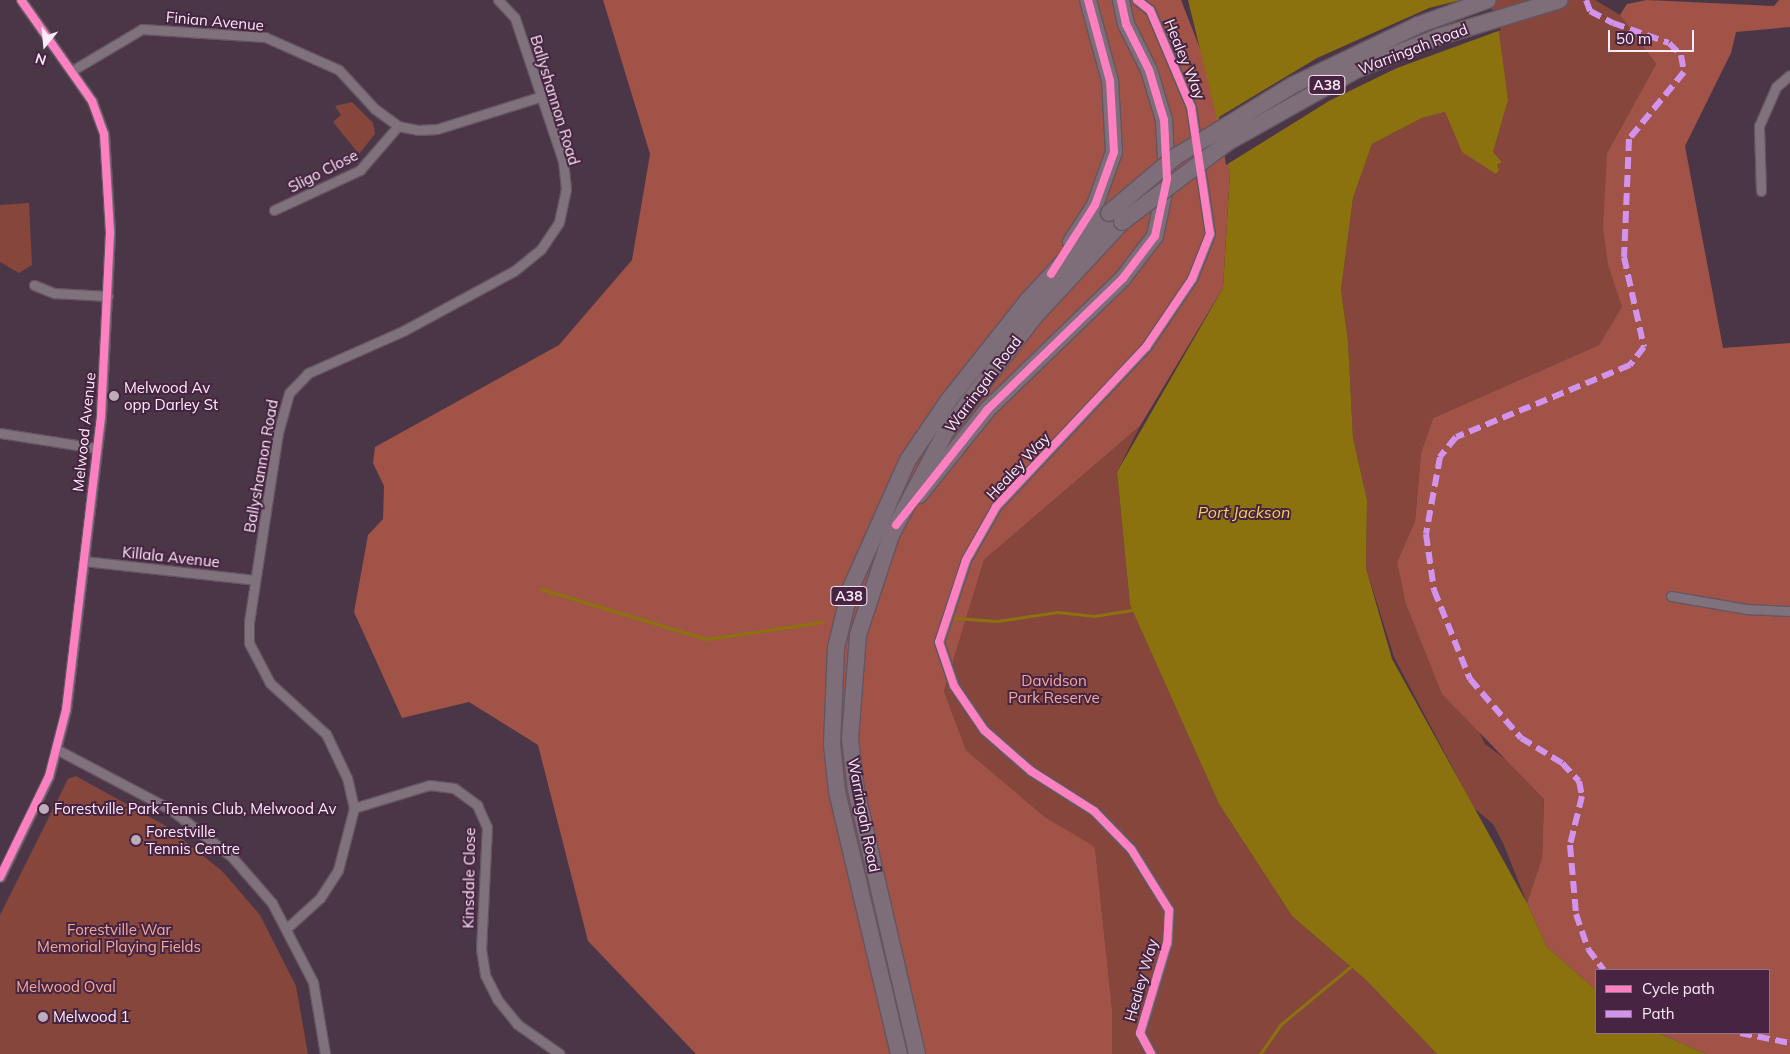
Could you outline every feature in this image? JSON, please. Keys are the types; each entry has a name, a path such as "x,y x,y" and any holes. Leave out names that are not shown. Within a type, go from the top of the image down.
{"highway":[{"path":"1051,274 1095,206 1114,152 1110,81 1088,0"},
{"path":"896,525 988,410 1123,278 1155,236 1167,179 1164,120 1149,70 1126,24 1121,0"},
{"name":"Warringah Road","path":"917,1054 856,790 850,740 858,635 896,525 942,439 994,366 1116,218 1175,157 1278,94 1365,48 1488,0"},
{"name":"Warringah Road","path":"898,1054 837,791 832,744 836,648 850,590 908,460 996,338 1051,274 1116,218 1228,142 1358,69 1438,37 1560,0"}],"street":[{"name":"Melwood Avenue","path":"0,877 58,750 84,561 96,448 108,296 110,232 104,134 92,100 73,70 21,0"},
{"name":"Ballyshannon Road","path":"287,928 320,898 338,870 354,808 347,778 326,734 270,683 255,662 249,622 288,393 308,373 403,331 514,271 541,249 558,222 566,190 563,161 515,18 498,0"},
{"name":"Healey Way","path":"1136,0 1150,10 1191,107 1210,234 1192,279 1146,347 996,508 966,560 939,642 954,686 984,730 1031,771 1094,811 1131,849 1169,910 1168,943 1140,1033 1151,1054"},
{"name":"Finian Avenue","path":"73,70 142,29 265,37 339,70 374,109 398,126"},
{"path":"1761,191 1758,126 1776,87 1790,75"},
{"path":"398,126 437,128 542,96"},
{"name":"Sligo Close","path":"274,210 360,170 398,126"},
{"path":"34,285 54,293 108,296"},
{"path":"0,433 96,448"},
{"name":"Killala Avenue","path":"84,561 255,580"},
{"path":"1672,596 1746,610 1790,611"},
{"path":"58,750 170,809 232,856 287,928 313,982 326,1054"},
{"name":"Kinsdale Close","path":"354,808 429,785 454,788 476,804 487,827 481,949 485,975 517,1024 560,1054"}],"green space":[{"path":"1485,0 1595,0 1620,15 1656,64 1607,153 1608,265 1623,307 1599,345 1433,418 1421,453 1415,521 1397,562 1485,744 1519,769 1544,799 1542,858 1527,903 1503,843 1493,824 1474,808 1394,657 1366,568 1367,500 1353,438 1348,341 1341,290 1353,198 1372,144 1422,118 1445,112 1462,152 1497,165 1502,162 1493,152 1508,99"},
{"path":"352,102 373,123 375,134 359,154 333,122 341,115 335,106"},
{"path":"29,203 32,265 19,273 0,262 0,205"},
{"name":"Davidson Park Reserve","path":"1140,426 1117,472 1130,605 1219,804 1292,916 1366,980 1437,1054 1112,1054 1112,1008 1095,848 1045,817 966,750 944,691 984,560"},
{"name":"Forestville War Memorial Playing Fields","path":"76,776 166,826 222,871 260,915 296,986 308,1054 0,1054 0,915 68,779"}],"shaded area":[{"path":"603,0 1181,0 1210,74 1230,172 1223,288 1140,426 984,560 944,691 966,750 1045,817 1095,847 1112,1008 1112,1054 696,1054 588,941 538,745 469,702 402,718 354,612 368,535 383,519 384,486 373,463 375,447 559,345 632,260 650,154"},
{"path":"1647,0 1774,6 1779,0 1790,0 1790,27 1736,32 1731,53 1685,146 1723,348 1790,343 1790,1054 1706,1054 1660,1034 1770,1034 1770,969 1595,969 1595,989 1547,947 1527,903 1542,858 1544,799 1442,694 1406,604 1397,562 1415,521 1421,453 1433,418 1599,345 1622,307 1608,265 1603,228 1607,153 1656,64 1620,15 1627,4"}],"water":[{"name":"Port Jackson","path":"1188,0 1485,0 1498,26 1508,100 1493,152 1502,162 1497,165 1499,170 1496,174 1462,152 1445,112 1422,118 1372,144 1353,198 1341,290 1348,341 1353,438 1367,500 1366,568 1392,659 1527,903 1547,947 1595,989 1595,1034 1660,1034 1706,1054 1437,1054 1366,980 1292,916 1219,804 1130,605 1117,472 1223,288 1230,172"}],"pier":[{"path":"1461,0 1488,0 1501,30 1397,68 1329,101 1226,165 1219,117 1317,58 1429,8"}],"waterway":[{"path":"541,589 707,639 822,622"},
{"path":"955,618 997,621 1057,612 1094,616 1132,610"},
{"path":"1260,1054 1280,1025 1351,966"}],"marked path":[{"path":"1586,0 1590,11 1613,23 1669,43 1681,55 1684,72 1629,139 1624,257 1644,347 1630,365 1456,437 1440,457 1426,534 1434,590 1470,679 1521,738 1562,763 1579,781 1582,796 1570,845 1576,914 1588,949 1603,969"},
{"path":"1745,1034 1790,1043"}],"cycle path":[{"path":"0,877 49,776 66,710 101,416 110,232 104,134 92,101 21,0"},
{"path":"1051,274 1095,205 1114,152 1110,81 1088,0"},
{"path":"896,525 987,410 1123,278 1155,236 1167,179 1164,120 1149,70 1126,24 1121,0"},
{"path":"1137,0 1150,10 1191,107 1210,234 1192,279 1146,347 996,507 966,560 939,642 954,686 984,730 1031,771 1094,811 1131,849 1169,910 1167,943 1140,1033 1151,1054"}],"place":[{"name":"Melwood Av opp Darley St","path":"114,396"},
{"name":"Forestville Park Tennis Club, Melwood Av","path":"44,809"},
{"name":"Forestville Tennis Centre","path":"136,840"},
{"name":"Melwood 1","path":"43,1017"}],"park label":[{"name":"Melwood Oval","path":"66,987"}]}
